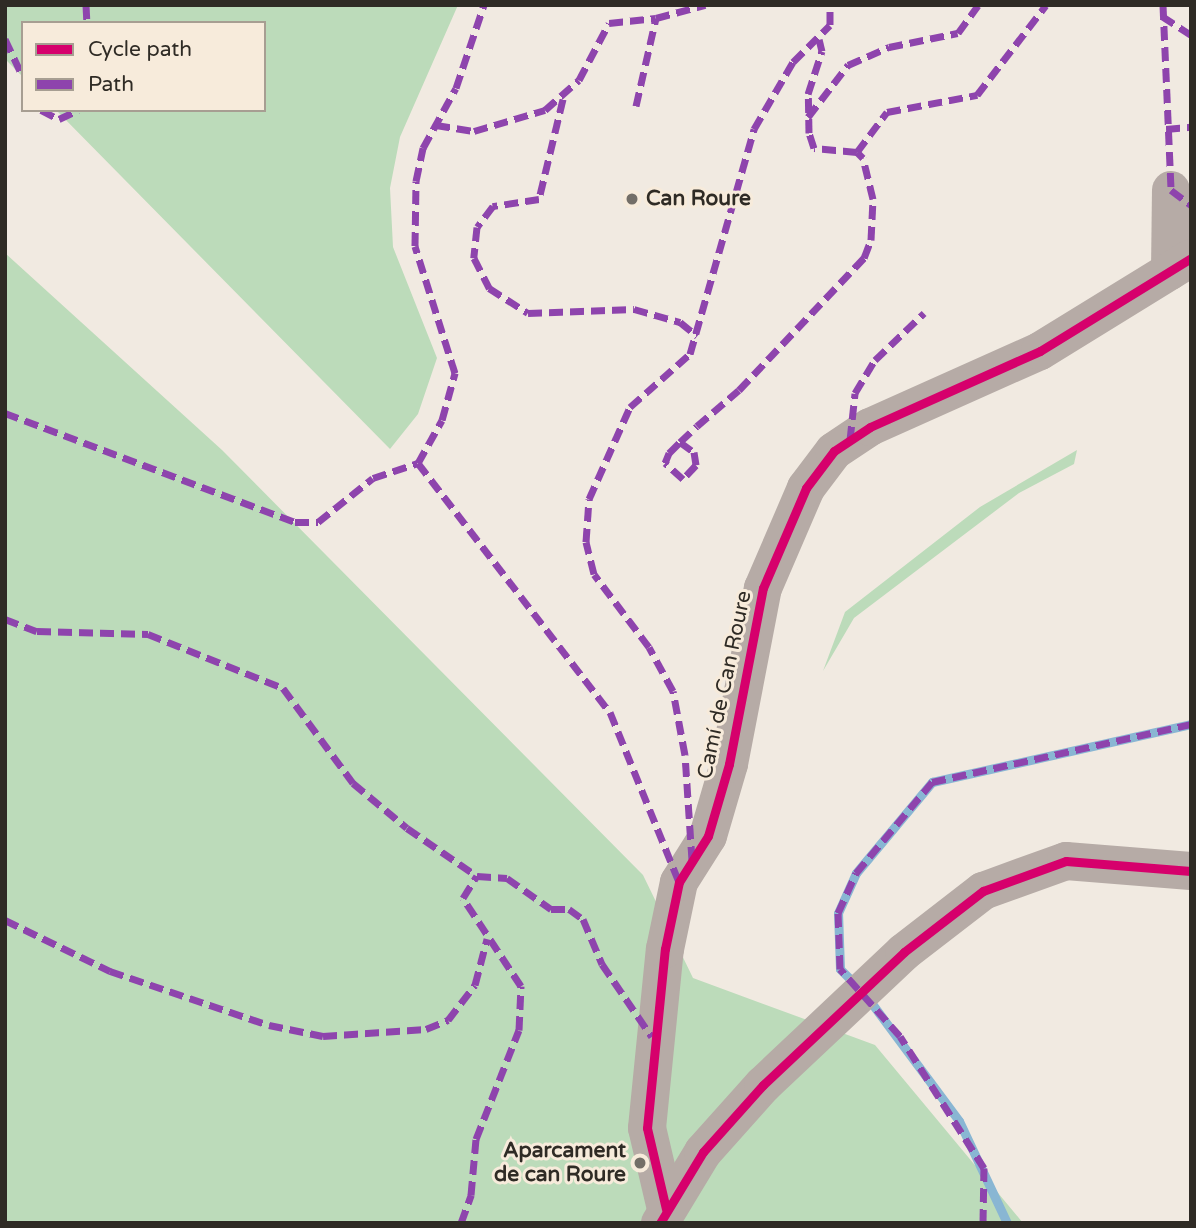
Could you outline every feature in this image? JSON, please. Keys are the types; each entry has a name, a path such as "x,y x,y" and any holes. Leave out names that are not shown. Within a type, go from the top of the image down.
{"street":[{"path":"1171,190 1180,265"},
{"name":"Camí de Can Roure","path":"663,1216 647,1128 665,949 680,882 708,836 729,764 763,588 785,526 834,451 860,433 1040,351 1180,265"},
{"path":"663,1216 703,1153 763,1085 904,952 983,891 1066,861 1191,871"}],"green space":[{"path":"5,5 458,5 400,137 390,188 393,247 437,358 418,414 390,449 58,112 266,112 266,21 21,21 21,75 5,59"},
{"path":"5,253 222,450 643,875 693,978 875,1045 1023,1223 5,1223"},
{"path":"1077,450 1074,464 1019,493 854,618 823,671 845,612 980,507"}],"waterway":[{"path":"855,984 840,969 838,913 856,873 932,782 1191,724"},
{"path":"867,997 959,1121 1007,1223"}],"marked path":[{"path":"86,5 87,21"},
{"path":"5,413 295,522 318,522 373,478 418,463 442,420 455,373 415,246 416,181 423,148 456,88 484,5"},
{"path":"636,106 656,18 705,5"},
{"path":"692,860 685,755 673,691 649,647 594,574 586,542 589,499 630,407 690,354 754,129 793,62 830,25 830,5"},
{"path":"808,117 848,65 889,47 958,33 978,5"},
{"path":"857,152 887,112 977,95 1046,5"},
{"path":"1163,5 1171,190 1191,205"},
{"path":"1162,16 1191,35"},
{"path":"436,125 474,131 545,110 579,80 609,23 656,18"},
{"path":"5,39 21,73"},
{"path":"680,442 694,452 696,465 683,479 665,463 669,453 680,442 697,426 739,390 864,258 871,240 873,199 863,158 857,152 814,148 809,133 808,94 822,51 819,39"},
{"path":"563,99 539,199 493,206 477,227 474,258 489,288 528,313 634,309 680,322 697,336"},
{"path":"45,112 59,119 74,112"},
{"path":"1166,129 1191,127"},
{"path":"850,440 855,393 875,360 924,313"},
{"path":"418,463 610,712 679,882"},
{"path":"5,619 37,631 148,634 283,688 353,783 407,828 477,876 507,878 551,909 569,909 583,919 602,964 652,1037"},
{"path":"983,1223 984,1168 900,1036 840,969 838,913 856,873 932,782 1191,724"},
{"path":"461,1223 471,1195 476,1139 519,1030 521,986 463,898 477,876"},
{"path":"5,920 110,971 269,1025 323,1036 426,1029 448,1020 475,985 487,939"}],"cycle path":[{"path":"666,1209 647,1128 665,949 679,882 708,836 729,764 763,588 806,488 834,451 870,427 1040,351 1191,258"},
{"path":"660,1223 703,1152 763,1085 904,952 983,891 1066,861 1191,871"}],"place":[{"name":"Can Roure","path":"632,199"},
{"name":"Aparcament de can Roure","path":"640,1163"}]}
